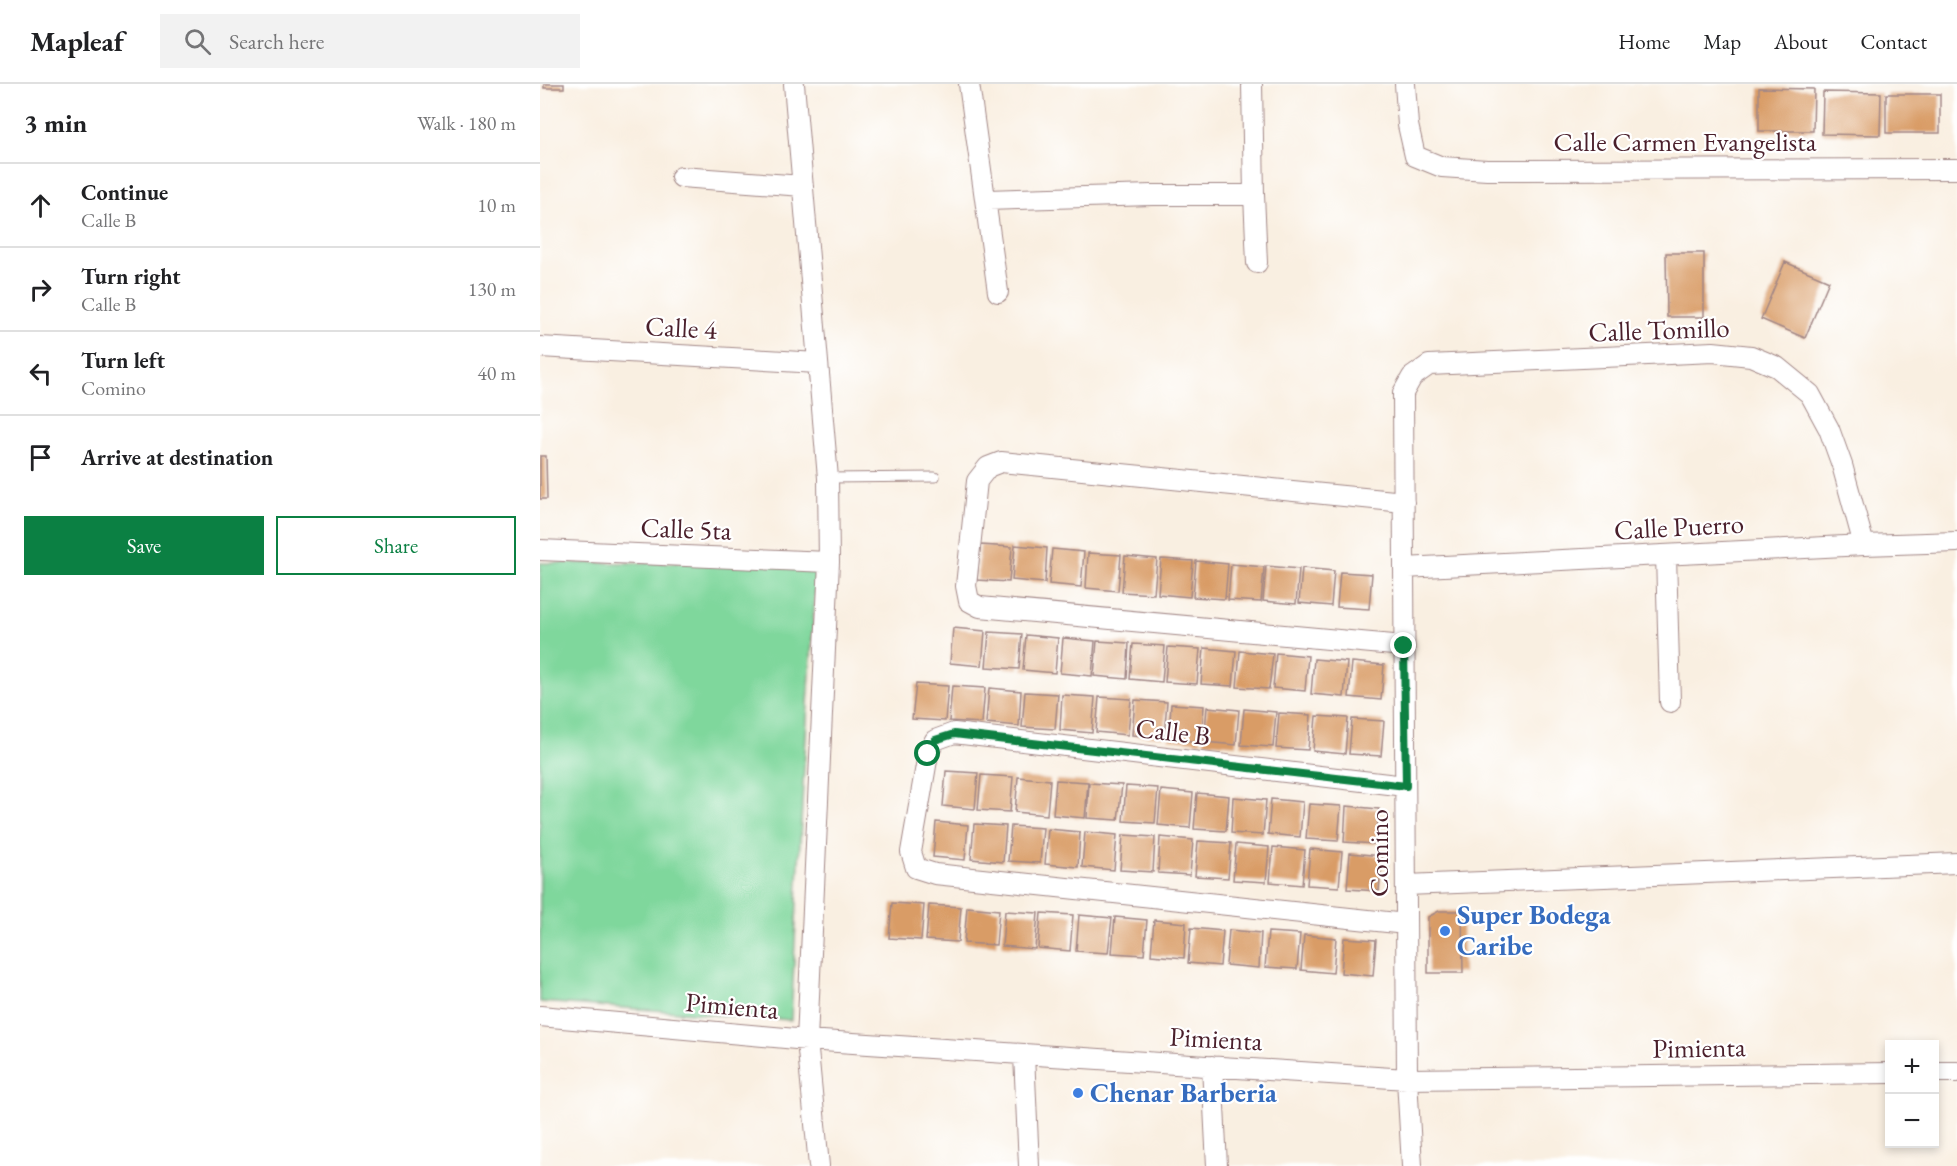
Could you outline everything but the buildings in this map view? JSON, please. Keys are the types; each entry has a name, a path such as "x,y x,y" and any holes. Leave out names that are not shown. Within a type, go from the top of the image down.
{"street":[{"path":"794,84 828,478 830,562 807,1040 819,1166"},
{"path":"969,84 987,200 998,292"},
{"path":"1252,84 1257,263"},
{"name":"Calle Carmen Evangelista","path":"1405,84 1408,125 1415,156 1442,167 1487,170 1957,169"},
{"path":"681,177 803,186"},
{"path":"987,200 1152,195 1254,195"},
{"name":"Calle 4","path":"540,347 818,363"},
{"name":"Calle Tomillo","path":"1412,377 1429,365 1713,352 1750,356 1777,367 1810,394 1829,429 1842,465 1864,545"},
{"name":"Comino","path":"1412,377 1403,393 1407,1079 1412,1166"},
{"path":"1404,502 1001,462 988,467 977,481 966,586 969,601 981,607 1404,646"},
{"name":"Calle Puerro","path":"1404,568 1957,542"},
{"name":"Calle 5ta","path":"540,550 830,562"},
{"path":"1666,555 1670,702"},
{"name":"Calle B","path":"1406,786 954,734 935,740 928,754 911,852 916,868 935,874 1406,924"},
{"path":"1406,885 1957,863"},
{"name":"Pimienta","path":"540,1016 807,1040 1407,1079 1885,1073"},
{"path":"1024,1055 1029,1166"},
{"path":"1212,1066 1217,1166"},
{"path":"1939,1072 1957,1072"}],"lane":[{"path":"828,478 935,477"}],"green space":[{"path":"817,562 791,1020 540,1002 540,563"}],"place":[{"name":"Super Bodega Caribe","path":"1445,931"},
{"name":"Chenar Barberia","path":"1078,1093"}],"route":[{"path":"928,754 935,740 954,734 1406,786 1404,646"}]}
